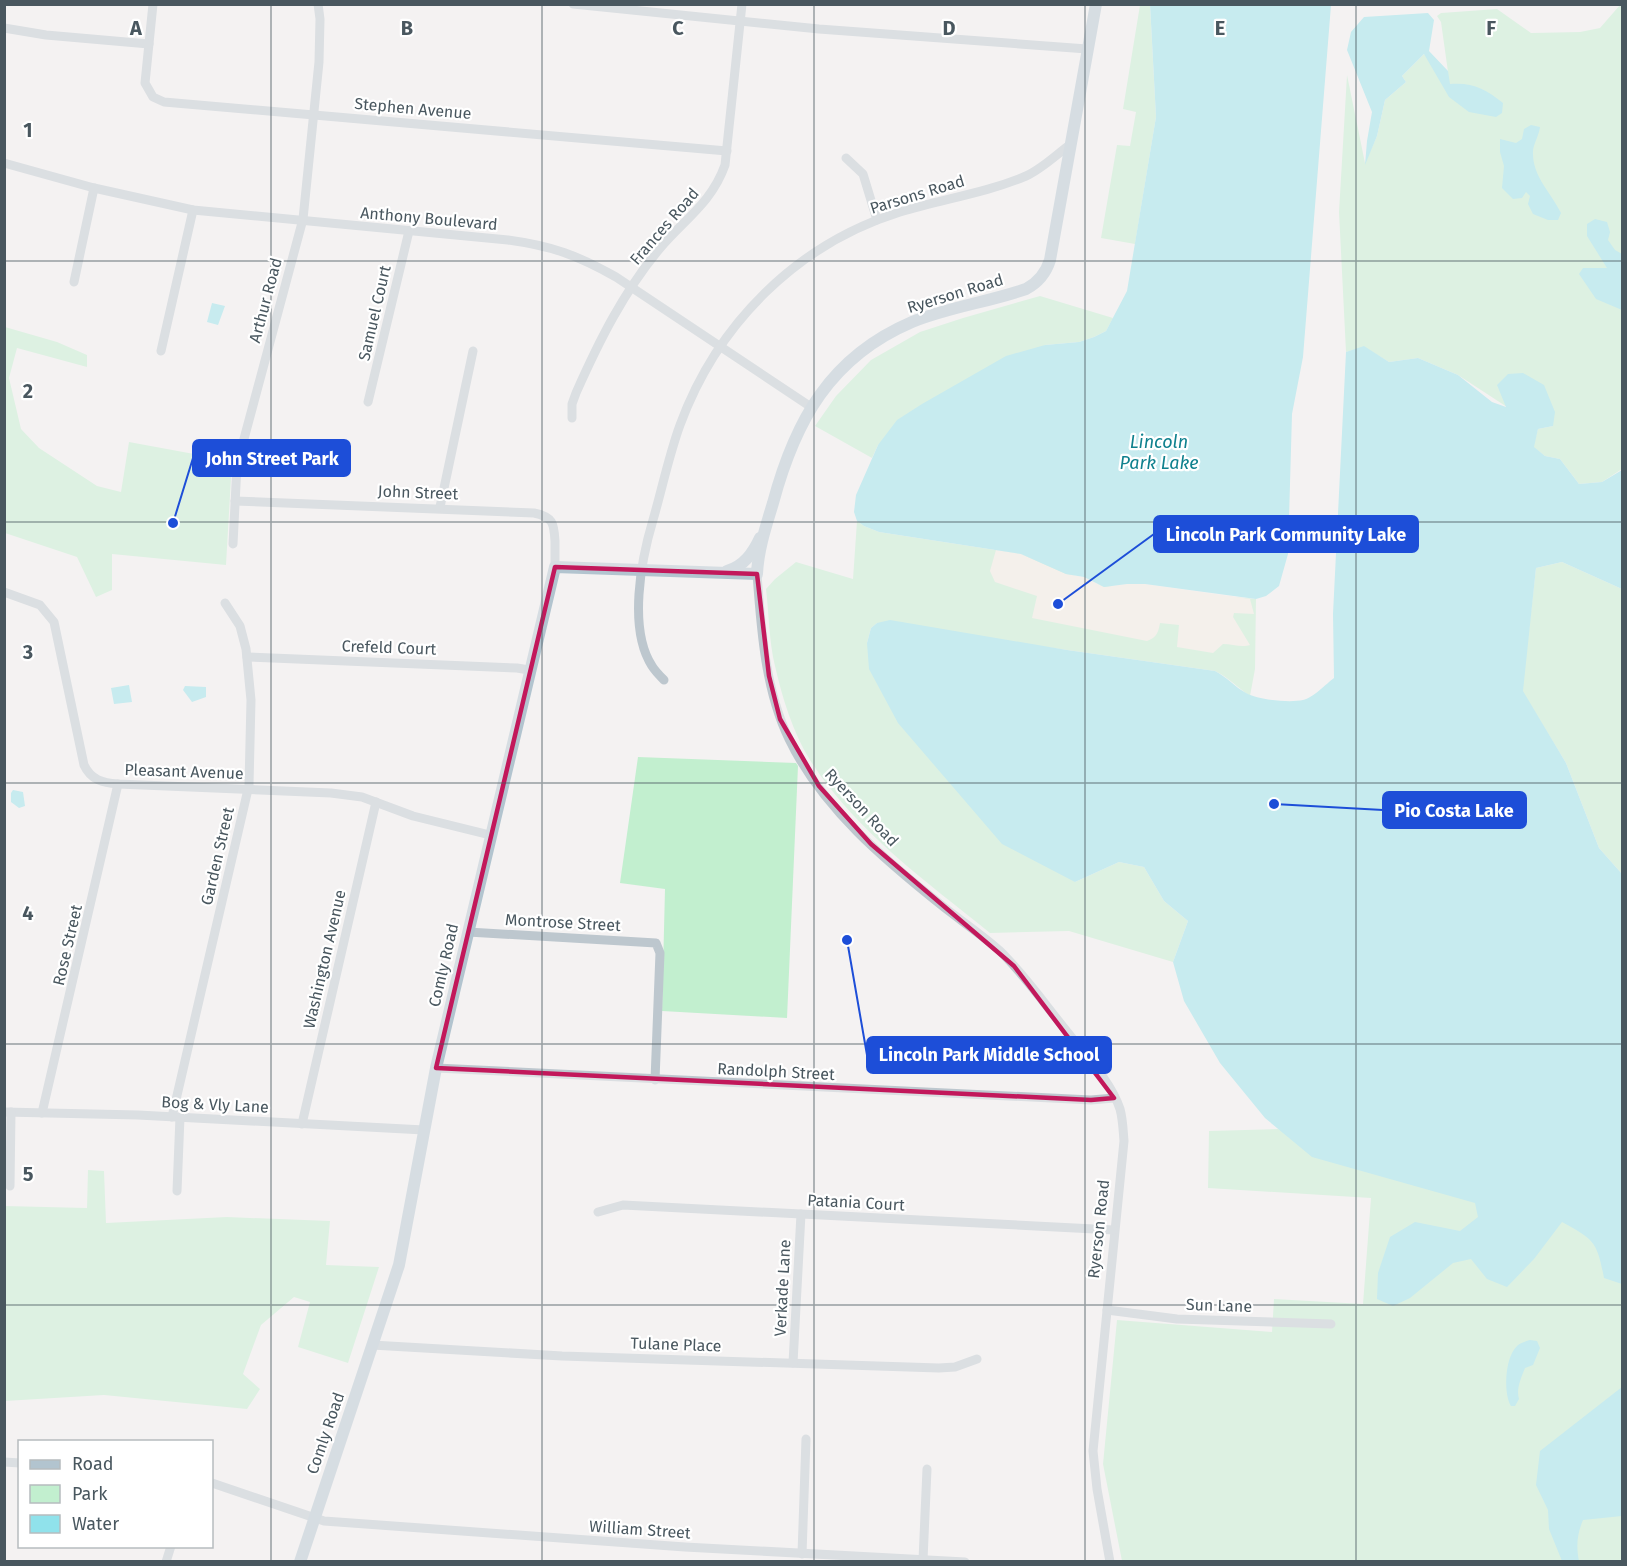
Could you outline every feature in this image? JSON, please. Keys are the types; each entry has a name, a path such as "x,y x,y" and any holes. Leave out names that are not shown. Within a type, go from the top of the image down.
{"main road":[{"name":"Ryerson Road","path":"757,574 772,506 789,449 811,407 835,375 851,360 891,333 931,315 1017,292 1040,279 1050,260 1096,4"},
{"path":"725,572 740,566 750,556 772,506"},
{"path":"555,567 757,574"},
{"name":"Comly Road","path":"300,1562 399,1264 436,1068 555,567"}],"street":[{"name":"Stephen Avenue","path":"153,4 145,83 149,93 157,100 727,151"},
{"name":"Arthur Road","path":"233,544 237,465 303,221 319,62 318,4"},
{"path":"573,4 740,21 1088,49"},
{"name":"Frances Road","path":"572,418 572,404 576,393 613,315 661,247 704,204 720,181 727,151 742,4"},
{"path":"4,28 46,35 149,44"},
{"name":"Parsons Road","path":"664,680 652,666 641,639 639,625 645,545 680,425 696,388 719,347 750,307 786,274 831,243 877,220 900,212 1029,175 1071,144"},
{"path":"846,158 862,174 877,220"},
{"name":"Anthony Boulevard","path":"4,163 94,188 193,210 545,245 590,262 811,407"},
{"path":"74,282 94,188"},
{"path":"161,351 193,210"},
{"name":"Samuel Court","path":"368,402 409,231"},
{"path":"440,507 473,351"},
{"name":"John Street","path":"235,501 440,507 544,515 554,526 555,567"},
{"name":"Ryerson Road","path":"757,574 766,656 776,708 789,741 803,764 832,803 871,844 939,903 983,936 1014,966 1088,1058 1120,1109 1124,1141 1093,1451 1110,1562"},
{"name":"Pleasant Avenue","path":"4,592 31,600 52,617 84,765 89,774 98,780 118,784 248,788 362,797 413,816 490,835"},
{"name":"Garden Street","path":"177,1191 176,1117 248,788 251,700 247,657 240,626 225,603"},
{"name":"Crefeld Court","path":"247,657 529,670"},
{"name":"Rose Street","path":"42,1113 118,784"},
{"name":"Washington Avenue","path":"302,1124 376,802"},
{"name":"Montrose Street","path":"468,932 644,941 657,944 660,953 656,1080"},
{"name":"Randolph Street","path":"436,1068 1079,1100 1114,1098"},
{"path":"8,1112 10,1186"},
{"name":"Bog & Vly Lane","path":"8,1112 176,1117 424,1130"},
{"name":"Patania Court","path":"598,1212 623,1205 1114,1230"},
{"name":"Verkade Lane","path":"793,1363 801,1214"},
{"name":"Sun Lane","path":"1107,1310 1177,1319 1330,1324"},
{"name":"Tulane Place","path":"372,1345 562,1356 939,1368 956,1367 977,1359"},
{"path":"802,1554 806,1439"},
{"path":"923,1560 927,1469"},
{"name":"William Street","path":"213,1483 314,1518 333,1521 662,1546 965,1562"}],"highlighted area":[{"path":"555,567 757,574 769,676 780,719 819,786 871,844 1014,966 1114,1098 1091,1100 436,1068"}],"green space":[{"path":"1140,5 1150,5 1156,117 1135,244 1101,238 1117,145 1130,146 1136,112 1123,109"},
{"path":"1622,5 1622,469 1602,482 1579,484 1560,459 1545,456 1533,447 1538,429 1553,426 1507,407 1458,375 1418,358 1389,362 1364,347 1346,352 1339,212 1347,75 1365,163 1377,136 1385,100 1406,82 1402,76 1424,54 1448,72 1441,22 1437,16 1441,13 1497,9 1531,33 1580,32 1600,28"},
{"path":"1040,296 1113,318 1106,331 1094,337 1079,342 1045,345 878,445 872,458 815,426 836,396 871,360 920,332"},
{"path":"5,327 57,342 87,355 87,367 17,348 9,378 21,429 39,448 97,486 121,492 129,442 232,461 226,565 112,554 112,590 96,597 77,557 5,533"},
{"path":"857,521 879,532 1021,554 1095,584 1256,599 1255,669 1250,696 1215,671 877,623 871,628 867,643 1075,882 1119,862 1144,867 1164,901 1188,921 1173,962 1069,931 990,933 893,854 848,810 828,786 804,749 793,727 785,702 773,657 766,589 796,562 853,579"},
{"path":"1562,562 1622,589 1622,874 1599,848 1566,763 1522,691 1536,568"},
{"path":"638,757 796,763 798,766 787,1018 662,1011 665,889 620,883"},
{"path":"1278,1129 1622,1237 1622,1561 1122,1561 1103,1464 1117,1320 1272,1332 1274,1299 1363,1304 1371,1198 1208,1188 1209,1131"},
{"path":"88,1170 104,1171 106,1223 227,1217 330,1221 326,1265 379,1267 348,1363 298,1347 310,1302 294,1297 261,1325 243,1374 260,1389 247,1409 104,1395 5,1401 5,1206 87,1208"}],"sand":[{"path":"996,550 1021,554 1066,574 1084,577 1104,587 1145,584 1250,599 1254,614 1234,613 1233,617 1250,645 1223,644 1213,653 1177,647 1179,625 1160,623 1157,634 1147,641 1032,618 1037,596 995,582 990,571"}],"water":[{"name":"Lincoln Park Lake","path":"1150,4 1331,5 1303,357 1292,414 1288,554 1279,586 1266,596 1256,599 1145,584 1104,587 1084,577 1066,574 1021,554 879,532 857,521 854,512 856,495 878,445 897,420 1006,356 1045,345 1079,342 1106,331 1127,291 1156,117"},
{"path":"1428,13 1434,20 1429,51 1448,71 1450,84 1472,85 1485,90 1503,103 1502,113 1496,117 1469,112 1449,97 1424,54 1402,76 1406,82 1385,100 1377,136 1365,165 1372,112 1347,50 1351,32 1364,17"},
{"path":"1531,125 1540,127 1534,148 1534,162 1539,178 1561,213 1558,220 1548,220 1533,214 1528,204 1530,196 1526,192 1522,198 1513,199 1502,188 1504,166 1500,152 1500,139 1516,143 1522,139 1524,129"},
{"path":"1595,219 1607,222 1610,232 1608,240 1615,250 1622,254 1622,310 1596,299 1579,274 1583,268 1607,268 1587,236 1587,224"},
{"path":"212,303 225,306 218,325 207,322"},
{"path":"1364,346 1389,362 1418,358 1458,375 1492,402 1506,407 1497,385 1508,374 1523,373 1544,385 1555,412 1553,426 1538,429 1534,447 1545,456 1560,459 1579,484 1602,482 1622,470 1622,589 1562,562 1536,568 1523,691 1566,763 1599,848 1622,874 1622,1284 1604,1278 1593,1243 1582,1233 1562,1222 1534,1259 1507,1287 1487,1279 1471,1259 1453,1263 1410,1298 1393,1306 1377,1299 1378,1273 1390,1237 1415,1222 1460,1231 1478,1217 1475,1203 1312,1157 1265,1118 1220,1063 1184,1001 1173,962 1188,921 1164,901 1144,867 1119,862 1075,882 1002,844 898,723 869,669 867,643 871,628 877,623 890,620 1067,650 1215,671 1246,693 1266,699 1297,701 1311,697 1334,678 1333,614 1346,352"},
{"path":"129,685 132,702 114,704 111,688"},
{"path":"185,686 206,687 206,697 192,702 183,690"},
{"path":"13,790 23,792 25,806 19,808 11,802"},
{"path":"1530,1340 1537,1341 1540,1348 1533,1365 1525,1368 1519,1387 1519,1399 1515,1406 1511,1406 1506,1384 1510,1358 1517,1346"},
{"path":"1622,1387 1622,1516 1583,1520 1578,1540 1579,1561 1562,1561 1549,1529 1548,1510 1536,1485 1540,1451"}],"place":[{"name":"John Street Park","path":"173,523"},
{"name":"Lincoln Park Community Lake","path":"1058,604"},
{"name":"Pio Costa Lake","path":"1274,804"},
{"name":"Lincoln Park Middle School","path":"847,940"}]}
